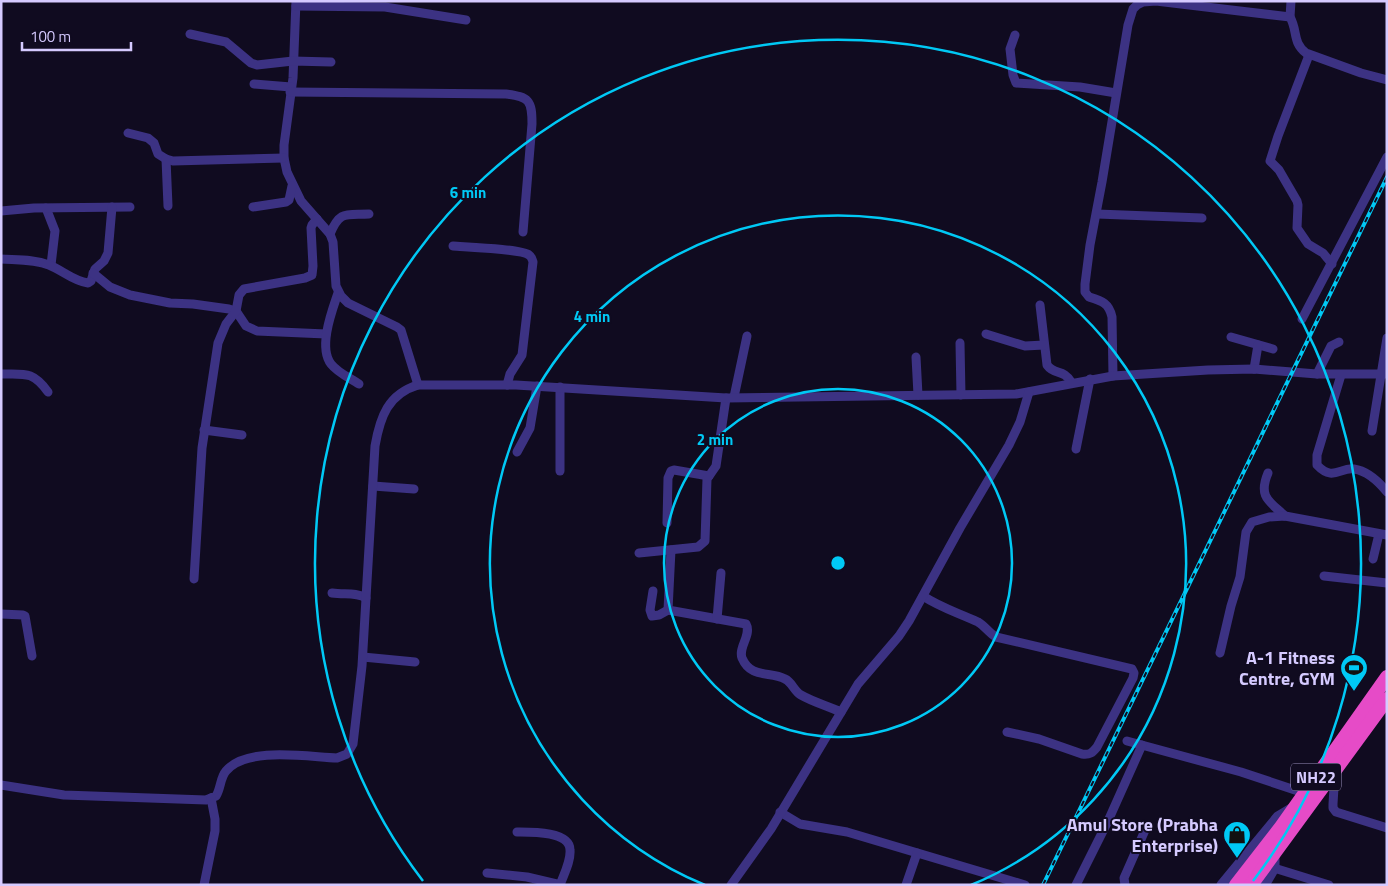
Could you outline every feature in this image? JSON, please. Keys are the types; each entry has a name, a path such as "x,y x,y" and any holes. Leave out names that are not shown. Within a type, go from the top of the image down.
{"highway":[{"name":"NH22","path":"1236,885 1267,846 1387,677"},
{"name":"NH22","path":"1251,885 1274,861 1387,698"}],"street":[{"path":"1291,1 1290,17 1300,49 1309,55 1387,80"},
{"path":"1113,376 1112,317 1110,309 1102,300 1089,297 1085,292 1085,284 1128,24 1133,9 1143,2 1164,2 1290,17"},
{"path":"359,384 330,363 328,358 326,334 338,293 333,242 330,234 301,201 292,186 284,158 291,90 296,4 385,7 466,20"},
{"path":"190,34 226,42 251,63 257,65 293,61 331,62"},
{"path":"1015,35 1010,49 1013,75 1016,83 1080,87 1116,93"},
{"path":"1309,55 1270,161 1279,170 1298,205 1296,224 1299,232 1308,244 1323,252 1332,264"},
{"path":"254,84 291,90 441,92 521,96 528,100 532,108 523,232"},
{"path":"128,133 148,138 154,143 158,154 173,161 284,158"},
{"path":"1302,319 1387,157"},
{"path":"166,159 168,206"},
{"path":"252,207 286,202 289,200 292,186"},
{"path":"1,259 42,262 51,265 79,282 88,283 108,253 112,207"},
{"path":"1,211 46,208 130,207"},
{"path":"46,208 55,231 51,265"},
{"path":"330,234 339,218 343,215 369,214"},
{"path":"1096,214 1202,218"},
{"path":"194,579 204,430 218,343 226,324 236,312 239,295 244,289 305,278 312,275 314,266 311,228 317,219"},
{"path":"453,246 527,254 533,262 522,355 510,374 507,385"},
{"path":"93,273 110,287 136,296 170,303 209,306 236,312 246,326 257,331 326,334"},
{"path":"338,293 348,303 401,330 418,385"},
{"path":"1040,304 1047,365 1050,369 1067,375 1072,383"},
{"path":"986,334 1025,346 1044,345"},
{"path":"639,553 698,547 703,545 705,541 706,483 716,466 730,398 747,336"},
{"path":"1231,337 1273,349"},
{"path":"1372,431 1384,374 1387,338"},
{"path":"960,342 960,395"},
{"path":"1317,374 1331,346 1339,342"},
{"path":"1254,369 1258,345"},
{"path":"916,357 918,395"},
{"path":"1,785 64,795 206,800 219,792 226,770 247,758 268,755 337,758 348,754 353,744 363,657 375,446 378,429 383,416 395,396 418,385 560,387 730,398 1016,394 1090,379 1144,373 1254,369 1342,375 1384,374"},
{"path":"1,374 36,377 48,392"},
{"path":"1342,375 1317,455 1317,465 1334,474 1353,469 1359,471 1379,481 1387,492"},
{"path":"1076,449 1090,379"},
{"path":"517,452 530,428 536,386"},
{"path":"560,387 560,471"},
{"path":"731,885 762,843 858,684 899,636 1009,445 1020,422 1029,392"},
{"path":"204,430 242,435"},
{"path":"667,523 668,478 671,471 709,476"},
{"path":"1268,473 1263,486 1264,493 1285,516"},
{"path":"373,486 414,489"},
{"path":"1220,653 1241,571 1246,532 1252,522 1258,519 1285,516 1383,534 1373,559"},
{"path":"668,610 671,550"},
{"path":"717,619 721,573"},
{"path":"1324,576 1387,583"},
{"path":"653,591 650,610 652,616 668,610"},
{"path":"332,593 347,595 356,593 366,598"},
{"path":"923,596 943,608 979,623 996,637 1132,669 1134,673 1097,748 1088,755 1039,739 1007,732"},
{"path":"668,610 746,624 748,628 741,654 743,660 750,668 764,675 788,680 800,694 841,712"},
{"path":"1,614 19,614 24,616 32,656"},
{"path":"363,657 415,662"},
{"path":"1127,741 1241,772 1304,793"},
{"path":"1076,885 1108,821 1142,745"},
{"path":"1335,771 1333,808 1336,812 1387,828"},
{"path":"204,885 215,831 211,798"},
{"path":"1222,885 1278,817 1295,807"},
{"path":"780,812 800,824 847,832 1025,885"},
{"path":"1125,885 1124,878 1146,828"},
{"path":"487,873 527,877 561,885 570,852 569,844 565,840 546,833 517,832"},
{"path":"906,885 917,853"},
{"path":"1264,885 1274,861 1329,885"}],"railway":[{"path":"1043,885 1387,177"}],"place":[{"name":"A-1 Fitness Centre, GYM","path":"1354,692"},
{"name":"Amul Store (Prabha Enterprise)","path":"1237,859"}]}
